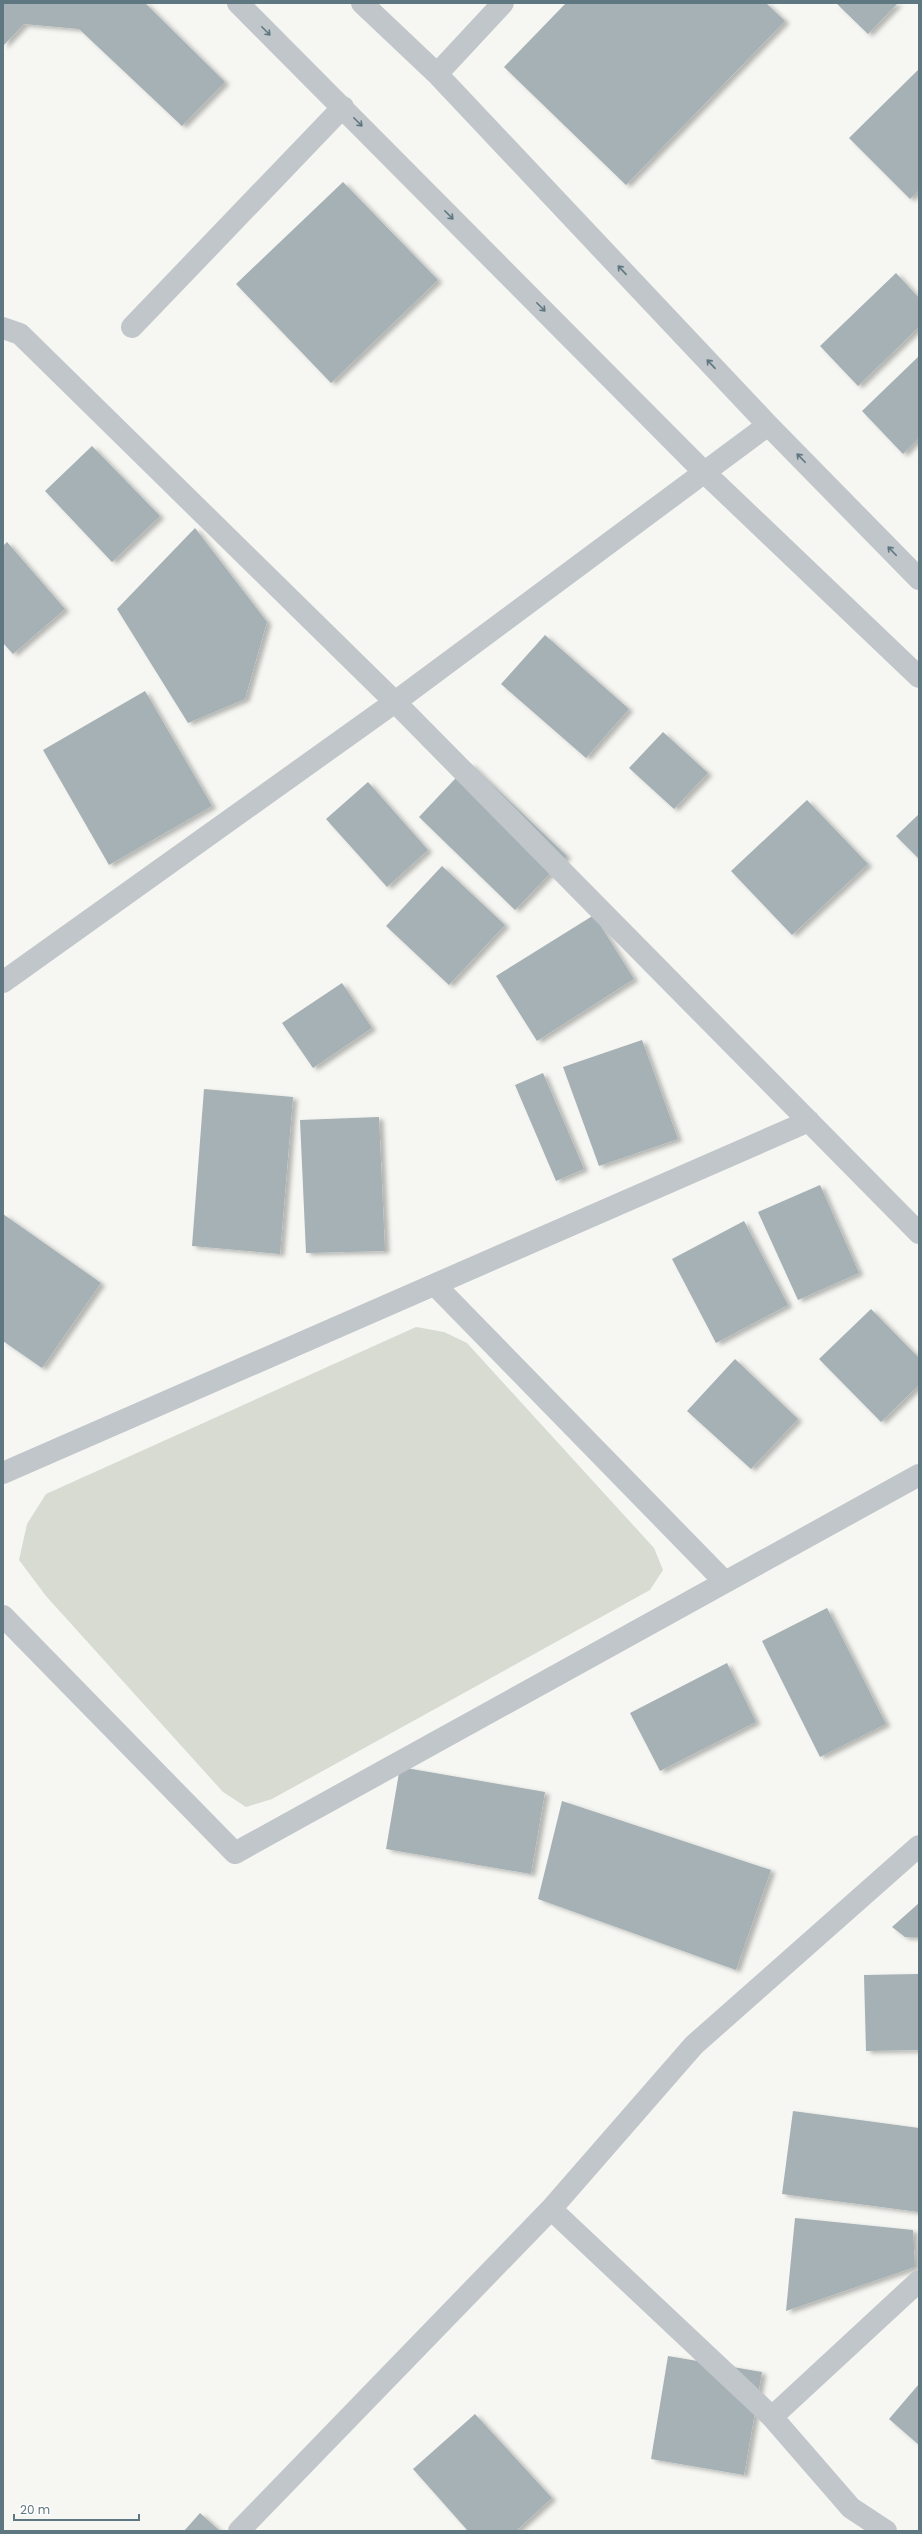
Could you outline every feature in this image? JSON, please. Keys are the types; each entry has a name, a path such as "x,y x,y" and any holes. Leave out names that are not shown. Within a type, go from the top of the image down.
{"street":[{"path":"238,3 704,472 919,677"},
{"path":"362,3 437,74 768,425 919,579"},
{"path":"437,74 502,3"},
{"path":"132,327 343,107"},
{"path":"3,328 20,334 395,702 919,1233"},
{"path":"3,982 395,702 768,425"},
{"path":"3,1473 809,1121"},
{"path":"435,1285 725,1582"},
{"path":"3,1616 235,1853 919,1475"},
{"path":"239,2531 551,2209 694,2045 919,1846"},
{"path":"551,2209 772,2417 851,2508 886,2531"},
{"path":"772,2417 919,2281"}],"shaded area":[{"path":"416,1327 444,1332 467,1343 654,1548 663,1570 650,1590 272,1799 246,1807 223,1792 46,1596 19,1560 27,1524 46,1494"}],"building":[{"path":"3,3 145,3 225,82 182,126 79,29 24,24 3,46"},
{"path":"566,3 766,3 785,21 626,185 504,67"},
{"path":"836,3 898,3 868,34"},
{"path":"919,69 919,190 910,199 849,138"},
{"path":"343,182 438,280 331,383 236,284"},
{"path":"896,273 919,298 919,327 858,386 820,346"},
{"path":"919,356 919,438 903,454 862,411"},
{"path":"92,446 160,516 112,562 45,491"},
{"path":"195,528 267,622 245,699 188,723 117,609"},
{"path":"7,542 65,609 13,654 3,643 3,546"},
{"path":"545,635 629,709 586,758 501,684"},
{"path":"145,691 212,806 109,865 43,750"},
{"path":"663,732 708,773 674,809 629,768"},
{"path":"470,763 567,856 515,910 419,817"},
{"path":"368,782 428,850 387,887 326,819"},
{"path":"807,800 868,864 792,935 731,871"},
{"path":"919,814 919,859 896,836"},
{"path":"442,866 505,925 449,985 386,926"},
{"path":"594,915 634,979 537,1041 496,976"},
{"path":"342,983 372,1028 313,1068 282,1023"},
{"path":"642,1040 678,1139 599,1166 563,1067"},
{"path":"543,1073 584,1169 556,1181 515,1085"},
{"path":"204,1089 293,1097 280,1254 192,1246"},
{"path":"379,1117 385,1251 306,1253 300,1120"},
{"path":"820,1185 859,1273 798,1300 758,1212"},
{"path":"3,1214 101,1283 42,1368 3,1341"},
{"path":"744,1221 788,1305 716,1343 672,1259"},
{"path":"871,1309 919,1358 919,1385 881,1422 819,1359"},
{"path":"735,1359 798,1419 751,1469 687,1411"},
{"path":"827,1608 886,1724 820,1757 762,1641"},
{"path":"727,1663 756,1722 660,1771 630,1713"},
{"path":"400,1767 545,1792 531,1874 386,1849"},
{"path":"562,1801 771,1870 736,1970 538,1899"},
{"path":"919,1903 919,1937 905,1937 892,1927"},
{"path":"919,1974 919,2050 866,2051 864,1975"},
{"path":"793,2111 919,2128 919,2212 782,2194"},
{"path":"795,2218 913,2230 915,2267 786,2311"},
{"path":"668,2356 762,2372 744,2475 651,2459"},
{"path":"919,2384 919,2445 889,2419"},
{"path":"475,2414 552,2498 516,2531 468,2531 413,2469"},
{"path":"200,2513 220,2531 184,2531"}]}
